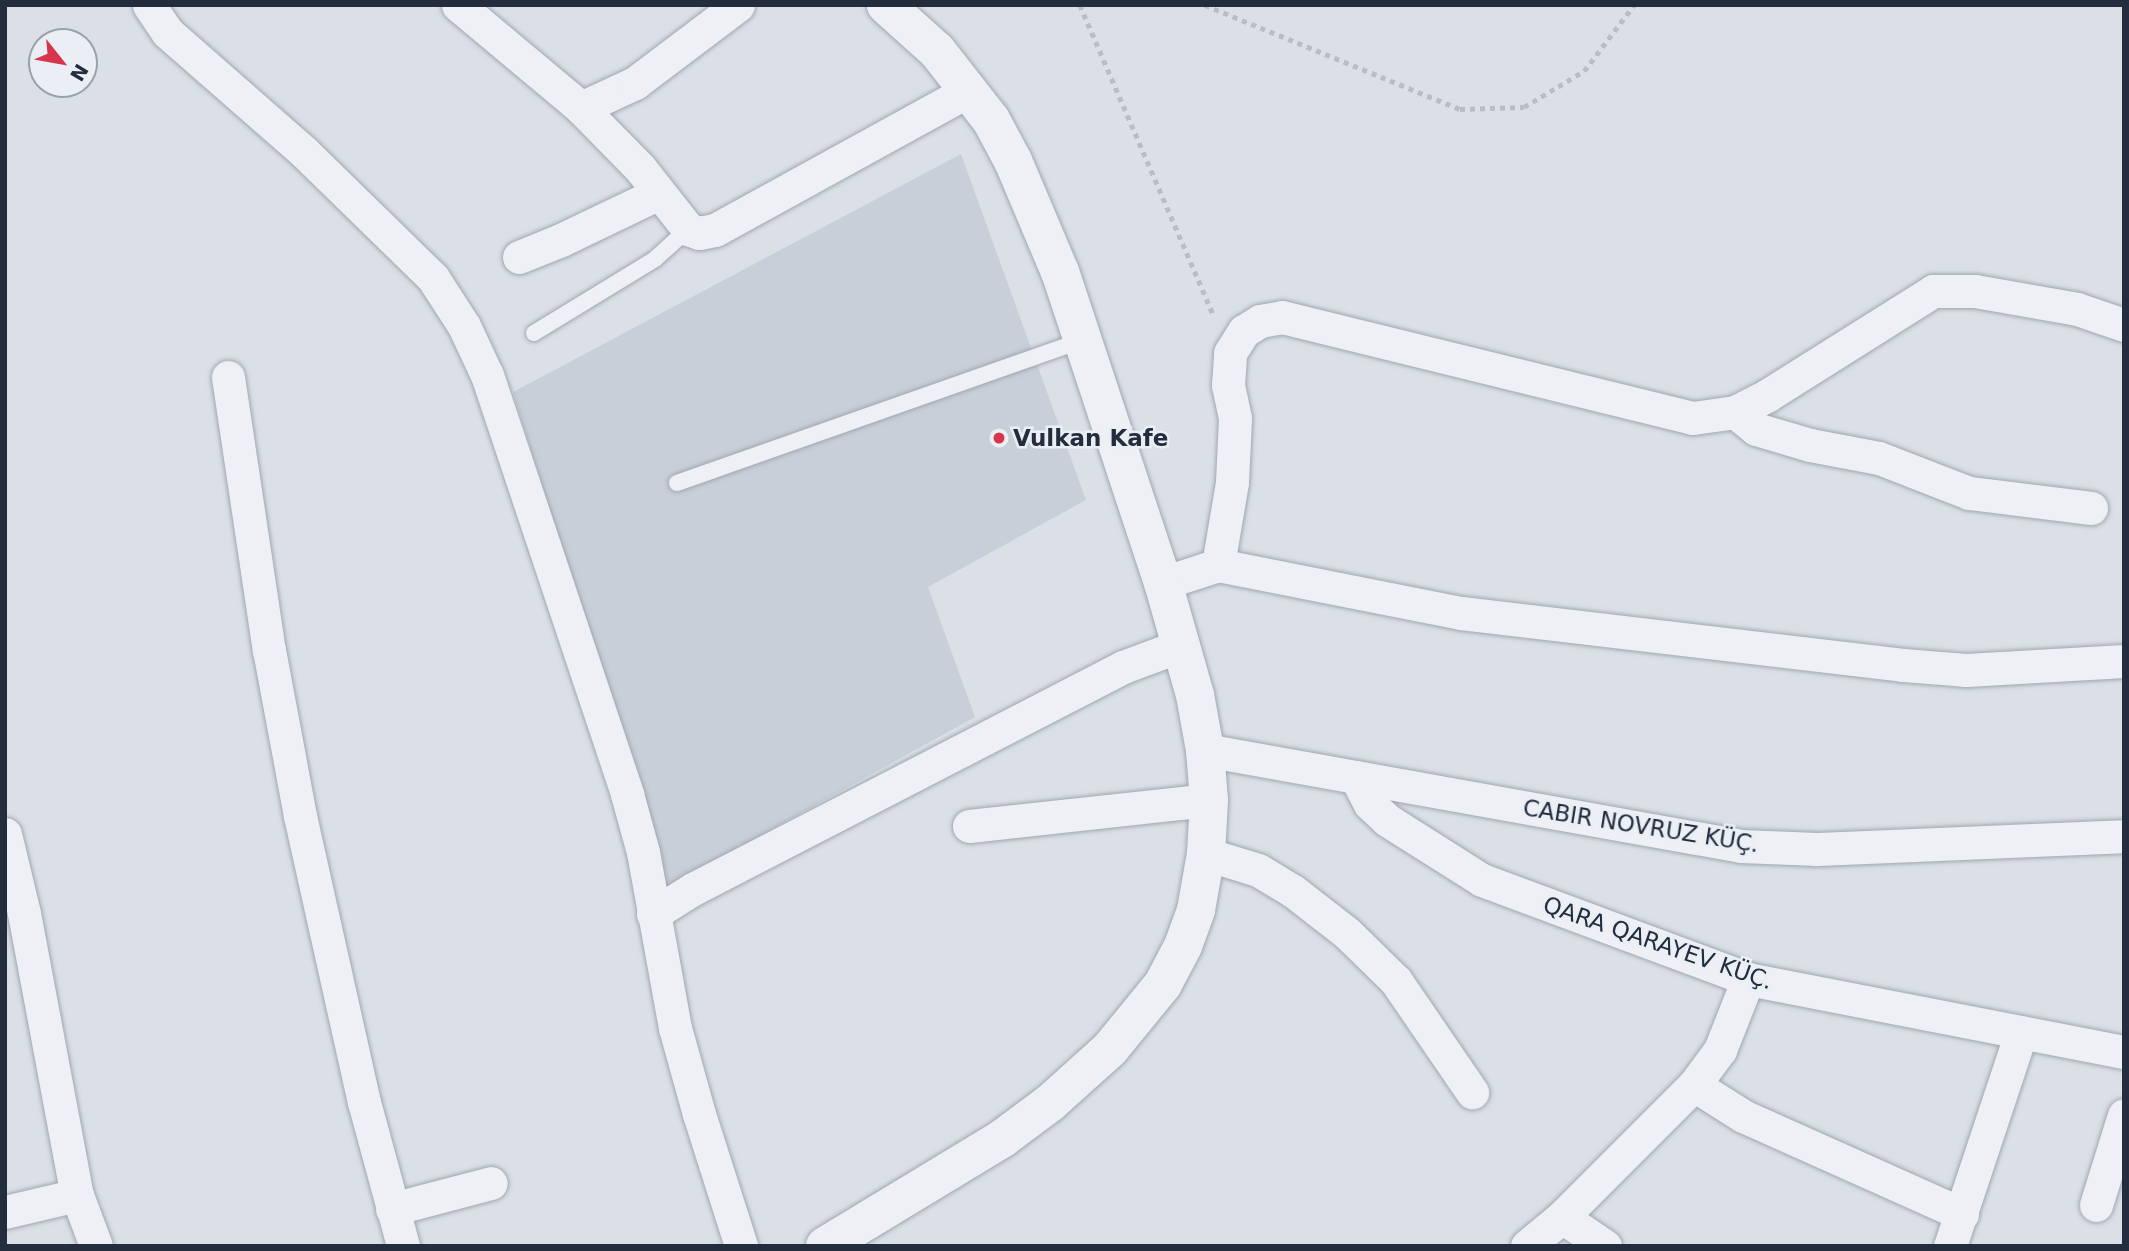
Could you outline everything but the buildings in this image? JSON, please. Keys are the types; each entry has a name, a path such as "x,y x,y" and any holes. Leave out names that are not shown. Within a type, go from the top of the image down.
{"street":[{"path":"149,5 167,32 304,152 433,278 464,326 491,387 627,794 643,852 675,1028 741,1246"},
{"path":"458,5 581,108 640,168 688,229 699,233 715,230 970,90"},
{"path":"581,108 635,83 738,5"},
{"path":"825,1246 1003,1138 1050,1103 1110,1049 1163,984 1183,946 1196,910 1206,854 1209,800 1205,750 1182,645 1060,272 1013,160 991,120 937,51 886,5"},
{"path":"519,257 659,193"},
{"path":"1218,565 1232,482 1235,418 1228,385 1230,353 1244,331 1260,321 1282,317 1693,418 1735,412 1768,395 1933,291 1975,291 2077,309 2124,325"},
{"path":"228,377 269,650 300,816 363,1102 403,1246"},
{"path":"1735,412 1756,429 1810,445 1879,458 1969,493 2091,508"},
{"path":"1163,583 1218,565 1461,613 1903,665 1966,670 2124,661"},
{"path":"653,914 693,889 1123,667 1182,645"},
{"name":"CABIR NOVRUZ KÜÇ.","path":"1205,750 1741,846 1817,849 2124,836"},
{"name":"QARA QARAYEV KÜÇ.","path":"1356,777 1370,804 1387,820 1482,880 1748,979 2124,1052"},
{"path":"969,826 1209,800"},
{"path":"5,834 24,913 76,1195 96,1246"},
{"path":"1206,854 1258,870 1293,891 1348,933 1396,981 1472,1092"},
{"path":"1527,1246 1562,1217 1694,1085 1720,1050 1748,979"},
{"path":"1950,1246 2021,1033"},
{"path":"1694,1085 1743,1116 1962,1214"},
{"path":"2096,1205 2124,1115"},
{"path":"391,1209 491,1183"},
{"path":"5,1212 76,1195"},
{"path":"1562,1217 1605,1246"}],"lane":[{"path":"534,333 655,259 688,229"},
{"path":"677,483 1084,339"}],"path":[{"path":"1080,5 1230,353"},
{"path":"1205,5 1460,109 1524,107 1534,102 1584,71 1634,5"}],"shaded area":[{"path":"961,154 1086,500 928,587 975,717 667,887 513,392"}],"place":[{"name":"Vulkan Kafe","path":"999,438"}]}
